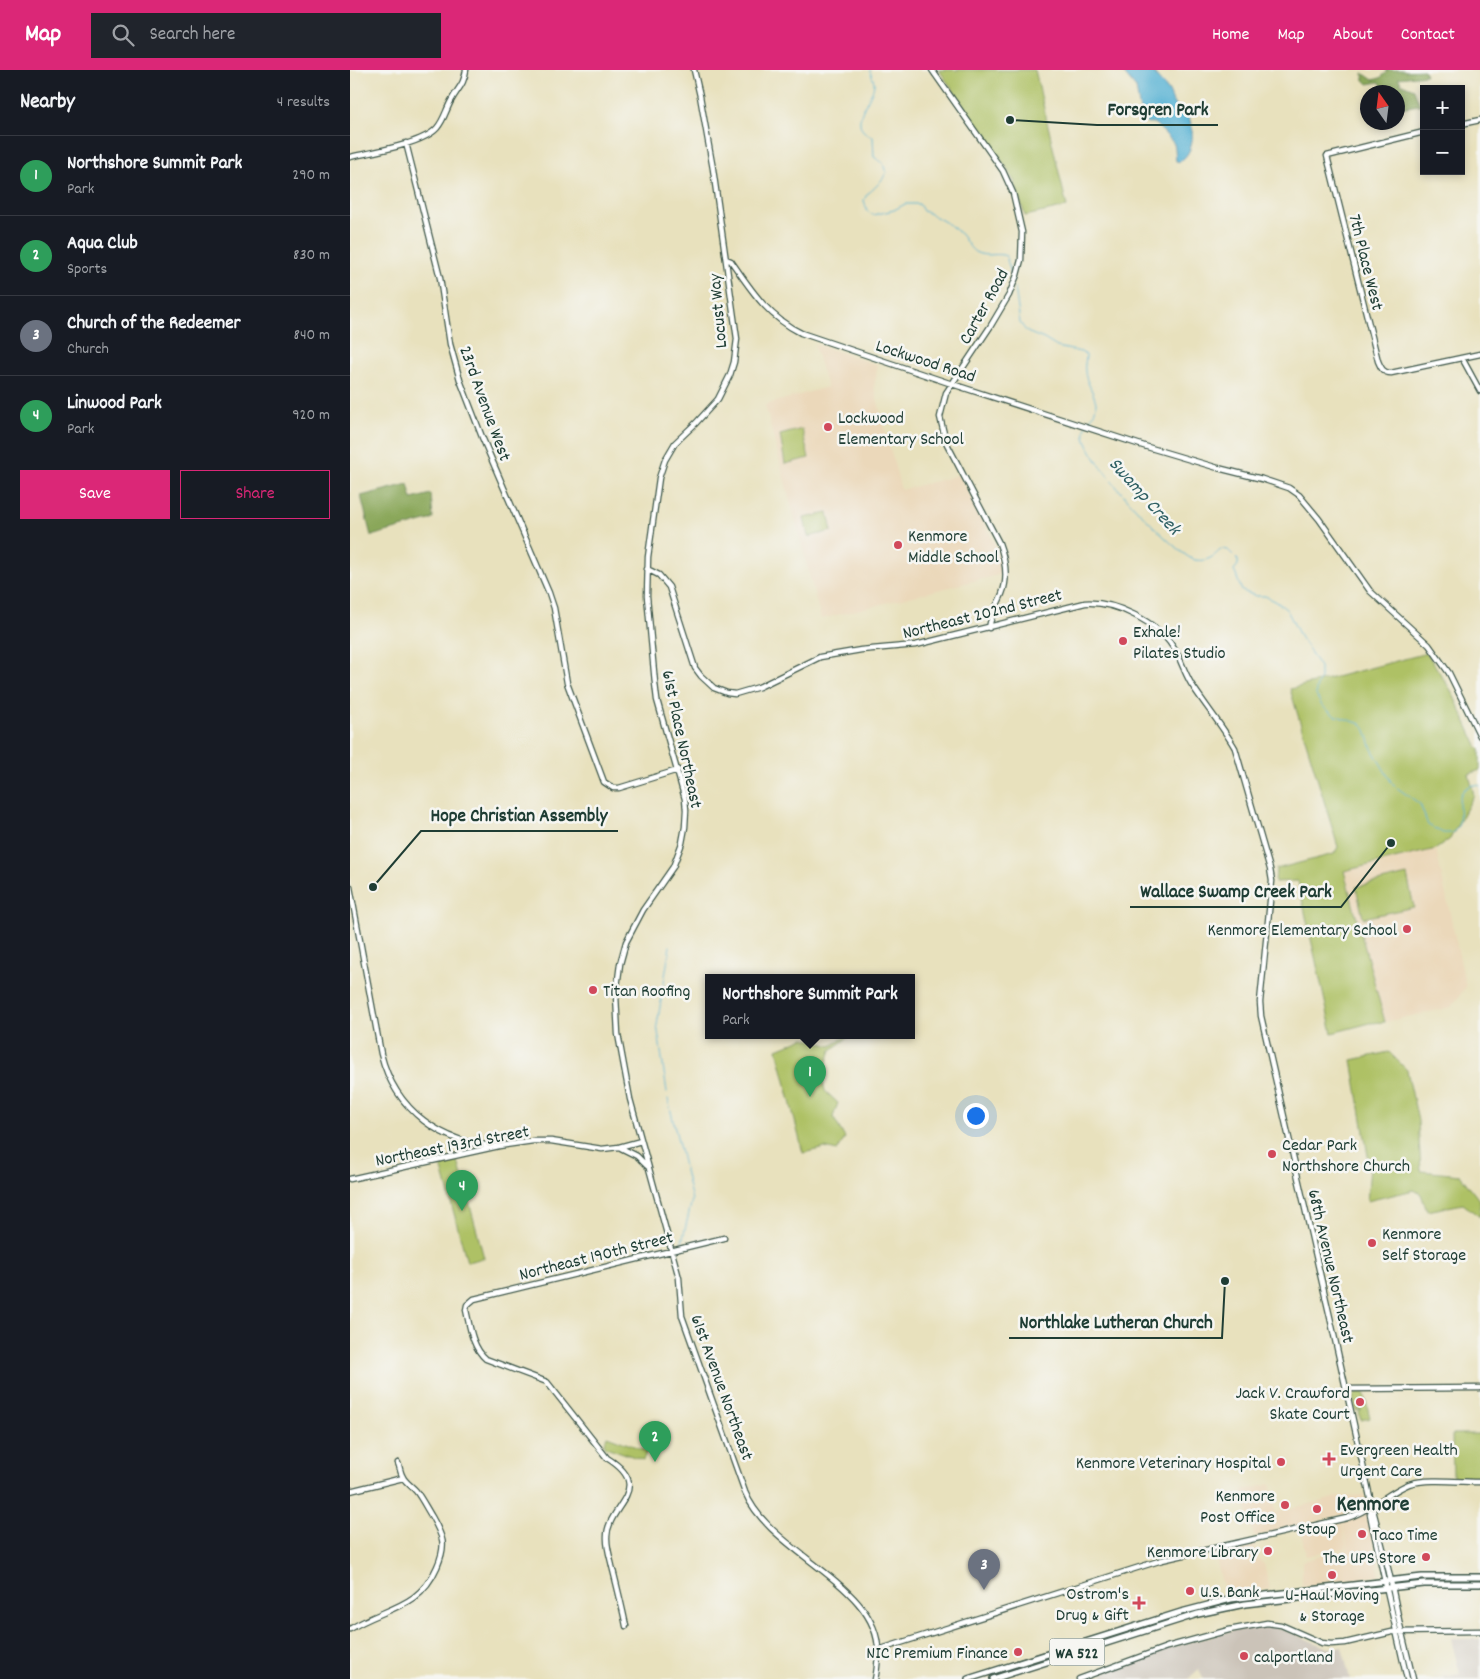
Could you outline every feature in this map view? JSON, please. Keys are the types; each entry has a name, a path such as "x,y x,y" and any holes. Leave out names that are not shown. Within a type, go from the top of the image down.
{"main road":[{"name":"WA 522","path":"968,1679 1222,1601 1299,1590 1422,1577 1480,1576"},
{"name":"WA 522","path":"993,1679 1198,1614 1245,1604 1424,1584 1480,1584"},
{"path":"1245,1604 1255,1599 1292,1595 1299,1590"},
{"path":"1177,1621 1191,1613 1217,1606 1222,1601"},
{"path":"1110,1642 1128,1634 1133,1627"}],"street":[{"path":"350,157 419,140 435,130 441,123 451,101 461,87 466,70"},
{"name":"Locust Way","path":"648,557 659,478 666,460 675,443 718,399 728,381 734,362 736,339 726,259 705,124 694,70"},
{"name":"Carter Road","path":"932,70 996,160 1009,182 1017,204 1022,232 1021,260 1009,294 990,327 952,384 941,408 941,425 946,442 999,543 1006,566 1003,591 992,612 989,628"},
{"path":"1465,123 1480,120"},
{"name":"7th Place West","path":"1420,133 1326,156 1378,361 1382,370 1396,372 1462,358"},
{"name":"23rd Avenue West","path":"406,143 440,278 450,344 460,380 476,423 554,608 567,683 604,782 613,788 619,788 678,770"},
{"name":"Lockwood Road","path":"726,259 731,261 764,306 790,328 812,338 1144,446 1289,488 1299,495 1319,519 1370,591 1429,645 1449,672 1480,736"},
{"path":"1480,354 1462,358 1480,391"},
{"name":"61st Place Northeast","path":"626,942 643,910 672,866 682,843 686,810 678,770 656,691 647,596 648,557"},
{"name":"Northeast 202nd Street","path":"647,570 659,575 669,587 692,661 701,676 714,688 735,694 759,687 820,657 861,650 916,645 989,628 1068,606 1097,602 1116,607 1158,631 1167,638 1175,649 1182,664"},
{"name":"68th Avenue Northeast","path":"1182,664 1193,687 1235,748 1270,869 1272,880 1260,1002 1261,1016 1372,1506 1407,1679"},
{"path":"350,887 379,1047 386,1071 400,1097 416,1115 435,1129 459,1140 481,1145 499,1146"},
{"name":"61st Avenue Northeast","path":"626,942 620,964 616,995 618,1030 630,1099 679,1278 682,1316 752,1508 766,1524 852,1597 872,1625 877,1638 876,1678"},
{"path":"459,1140 460,1154"},
{"name":"Northeast 193rd Street","path":"350,1179 499,1146 543,1141 596,1148 619,1147 641,1142"},
{"path":"619,1147 637,1156 649,1168"},
{"name":"Northeast 190th Street","path":"626,1626 607,1538 610,1523 625,1500 628,1486 624,1472 607,1458 547,1382 486,1359 481,1354 473,1341 466,1310 467,1305 474,1299 724,1238"},
{"path":"1345,1389 1480,1388"},
{"path":"350,1629 407,1602 422,1592 430,1582 442,1557 444,1546 442,1535 417,1492 403,1478 398,1463"},
{"path":"350,1491 403,1478"},
{"path":"878,1650 1022,1606 1162,1560 1347,1518 1365,1511 1403,1487 1415,1483 1480,1482"},
{"path":"1079,1679 1167,1647 1229,1630 1267,1623 1281,1625 1322,1643 1330,1644 1345,1643 1399,1632 1480,1631"},
{"name":"68th Avenue Northeast","path":"1399,1632 1413,1679"}],"shaded area":[{"path":"814,344 878,365 874,387 901,490 959,475 999,555 1002,574 821,619 765,405 827,387"},
{"name":"Kenmore Elementary School","path":"1436,849 1466,987 1451,1007 1385,1022 1344,871"},
{"path":"1270,1484 1276,1512 1338,1497 1364,1495 1379,1576 1302,1586 1302,1561 1348,1549 1341,1515 1254,1537 1242,1491"},
{"path":"1342,1523 1347,1548 1306,1556 1301,1532"},
{"path":"1254,1543 1258,1559 1264,1564 1270,1589 1225,1595 1214,1552"},
{"path":"1264,1625 1280,1628 1328,1648 1342,1647 1350,1679 1203,1679 1199,1669 1188,1679 1104,1679 1103,1673 1165,1649 1231,1631"},
{"path":"1451,1639 1480,1639 1480,1679 1432,1679 1460,1674"}],"green space":[{"path":"939,70 1035,70 1067,207 1025,216 1014,181 1008,170"},
{"path":"1386,70 1424,70 1426,75 1398,78 1404,85 1381,85 1380,82 1368,84 1364,80 1363,73 1373,80 1380,78 1387,72"},
{"path":"1405,85 1414,89 1420,105 1405,107"},
{"path":"802,429 809,458 785,464 780,435"},
{"path":"408,484 412,499 431,494 433,519 371,536 361,496"},
{"path":"828,513 832,531 808,537 804,518"},
{"path":"1427,653 1452,692 1480,749 1480,770 1469,774 1474,795 1450,839 1436,849 1344,871 1385,1022 1370,1023 1332,1033 1298,881 1275,882 1276,869 1334,854 1338,847 1290,689"},
{"path":"1407,875 1414,907 1363,918 1356,887"},
{"path":"802,1039 831,1046 842,1039 846,1039 831,1050 822,1077 825,1091 838,1103 833,1117 845,1138 837,1151 825,1148 803,1153 777,1049"},
{"path":"1389,1052 1407,1070 1418,1121 1421,1171 1460,1175 1480,1201 1480,1217 1463,1204 1427,1211 1421,1194 1414,1190 1367,1201 1370,1168 1352,1060"},
{"path":"458,1161 484,1258 467,1262 441,1165"},
{"name":"Jack V. Crawford Skate Court","path":"1356,1393 1364,1393 1370,1418 1361,1420 1359,1412 1362,1410 1356,1411 1353,1397"},
{"path":"1452,1434 1480,1434 1480,1477 1453,1477"},
{"path":"607,1436 647,1451 643,1460 606,1447 604,1444"}],"water":[{"path":"1114,70 1152,70 1170,93 1175,105 1186,109 1191,123 1192,138 1189,152 1179,162 1176,161 1173,143 1155,124 1147,124 1141,117 1136,88 1122,71"}],"waterway":[{"name":"Swamp Creek","path":"870,70 874,85 860,120 861,127 873,137 874,157 883,163 886,173 878,185 867,194 864,200 867,211 873,215 894,210 905,204 919,204 923,211 939,218 960,233 975,252 983,255 1006,256 1013,281"},
{"name":"Swamp Creek","path":"1015,287 1020,323 1027,332 1057,347 1081,352 1086,355 1086,375 1095,398 1096,406 1085,428 1085,437 1098,463 1150,523 1177,548 1195,560 1207,560 1221,549 1228,550 1238,560 1238,565 1234,570 1242,591 1256,596 1265,596 1287,610 1301,638 1320,667 1320,678 1316,695 1322,706 1334,715 1361,724 1366,730 1372,749 1393,785 1420,804 1428,825 1443,833 1454,831 1459,823 1459,800 1463,791 1470,786 1480,786"},
{"path":"667,1092 657,1025 670,946"},
{"path":"668,1099 692,1200 682,1242"}],"place":[{"name":"Forsgren Park","path":"1010,120"},
{"name":"Lockwood Elementary School","path":"828,427"},
{"name":"Kenmore Middle School","path":"898,545"},
{"name":"Exhale! Pilates Studio","path":"1123,641"},
{"name":"Wallace Swamp Creek Park","path":"1391,843"},
{"name":"Hope Christian Assembly","path":"373,887"},
{"name":"Kenmore Elementary School","path":"1407,929"},
{"name":"Titan Roofing","path":"593,990"},
{"name":"Northshore Summit Park","path":"810,1097"},
{"name":"Cedar Park Northshore Church","path":"1272,1154"},
{"name":"Linwood Park","path":"462,1211"},
{"name":"Kenmore Self Storage","path":"1372,1243"},
{"name":"Northlake Lutheran Church","path":"1225,1281"},
{"name":"Jack V. Crawford Skate Court","path":"1360,1402"},
{"name":"Evergreen Health Urgent Care","path":"1329,1459"},
{"name":"Aqua Club","path":"655,1462"},
{"name":"Kenmore Veterinary Hospital","path":"1281,1462"},
{"name":"Kenmore Post Office","path":"1285,1505"},
{"name":"Stoup","path":"1317,1509"},
{"name":"Taco Time","path":"1362,1534"},
{"name":"Kenmore Library","path":"1268,1551"},
{"name":"The UPS Store","path":"1426,1557"},
{"name":"U-Haul Moving & Storage","path":"1332,1575"},
{"name":"Church of the Redeemer","path":"984,1590"},
{"name":"U.S. Bank","path":"1190,1591"},
{"name":"Ostrom's Drug & Gift","path":"1139,1603"},
{"name":"NIC Premium Finance","path":"1018,1652"},
{"name":"calportland","path":"1244,1656"}],"district":[{"name":"Kenmore","path":"1373,1502"}]}
